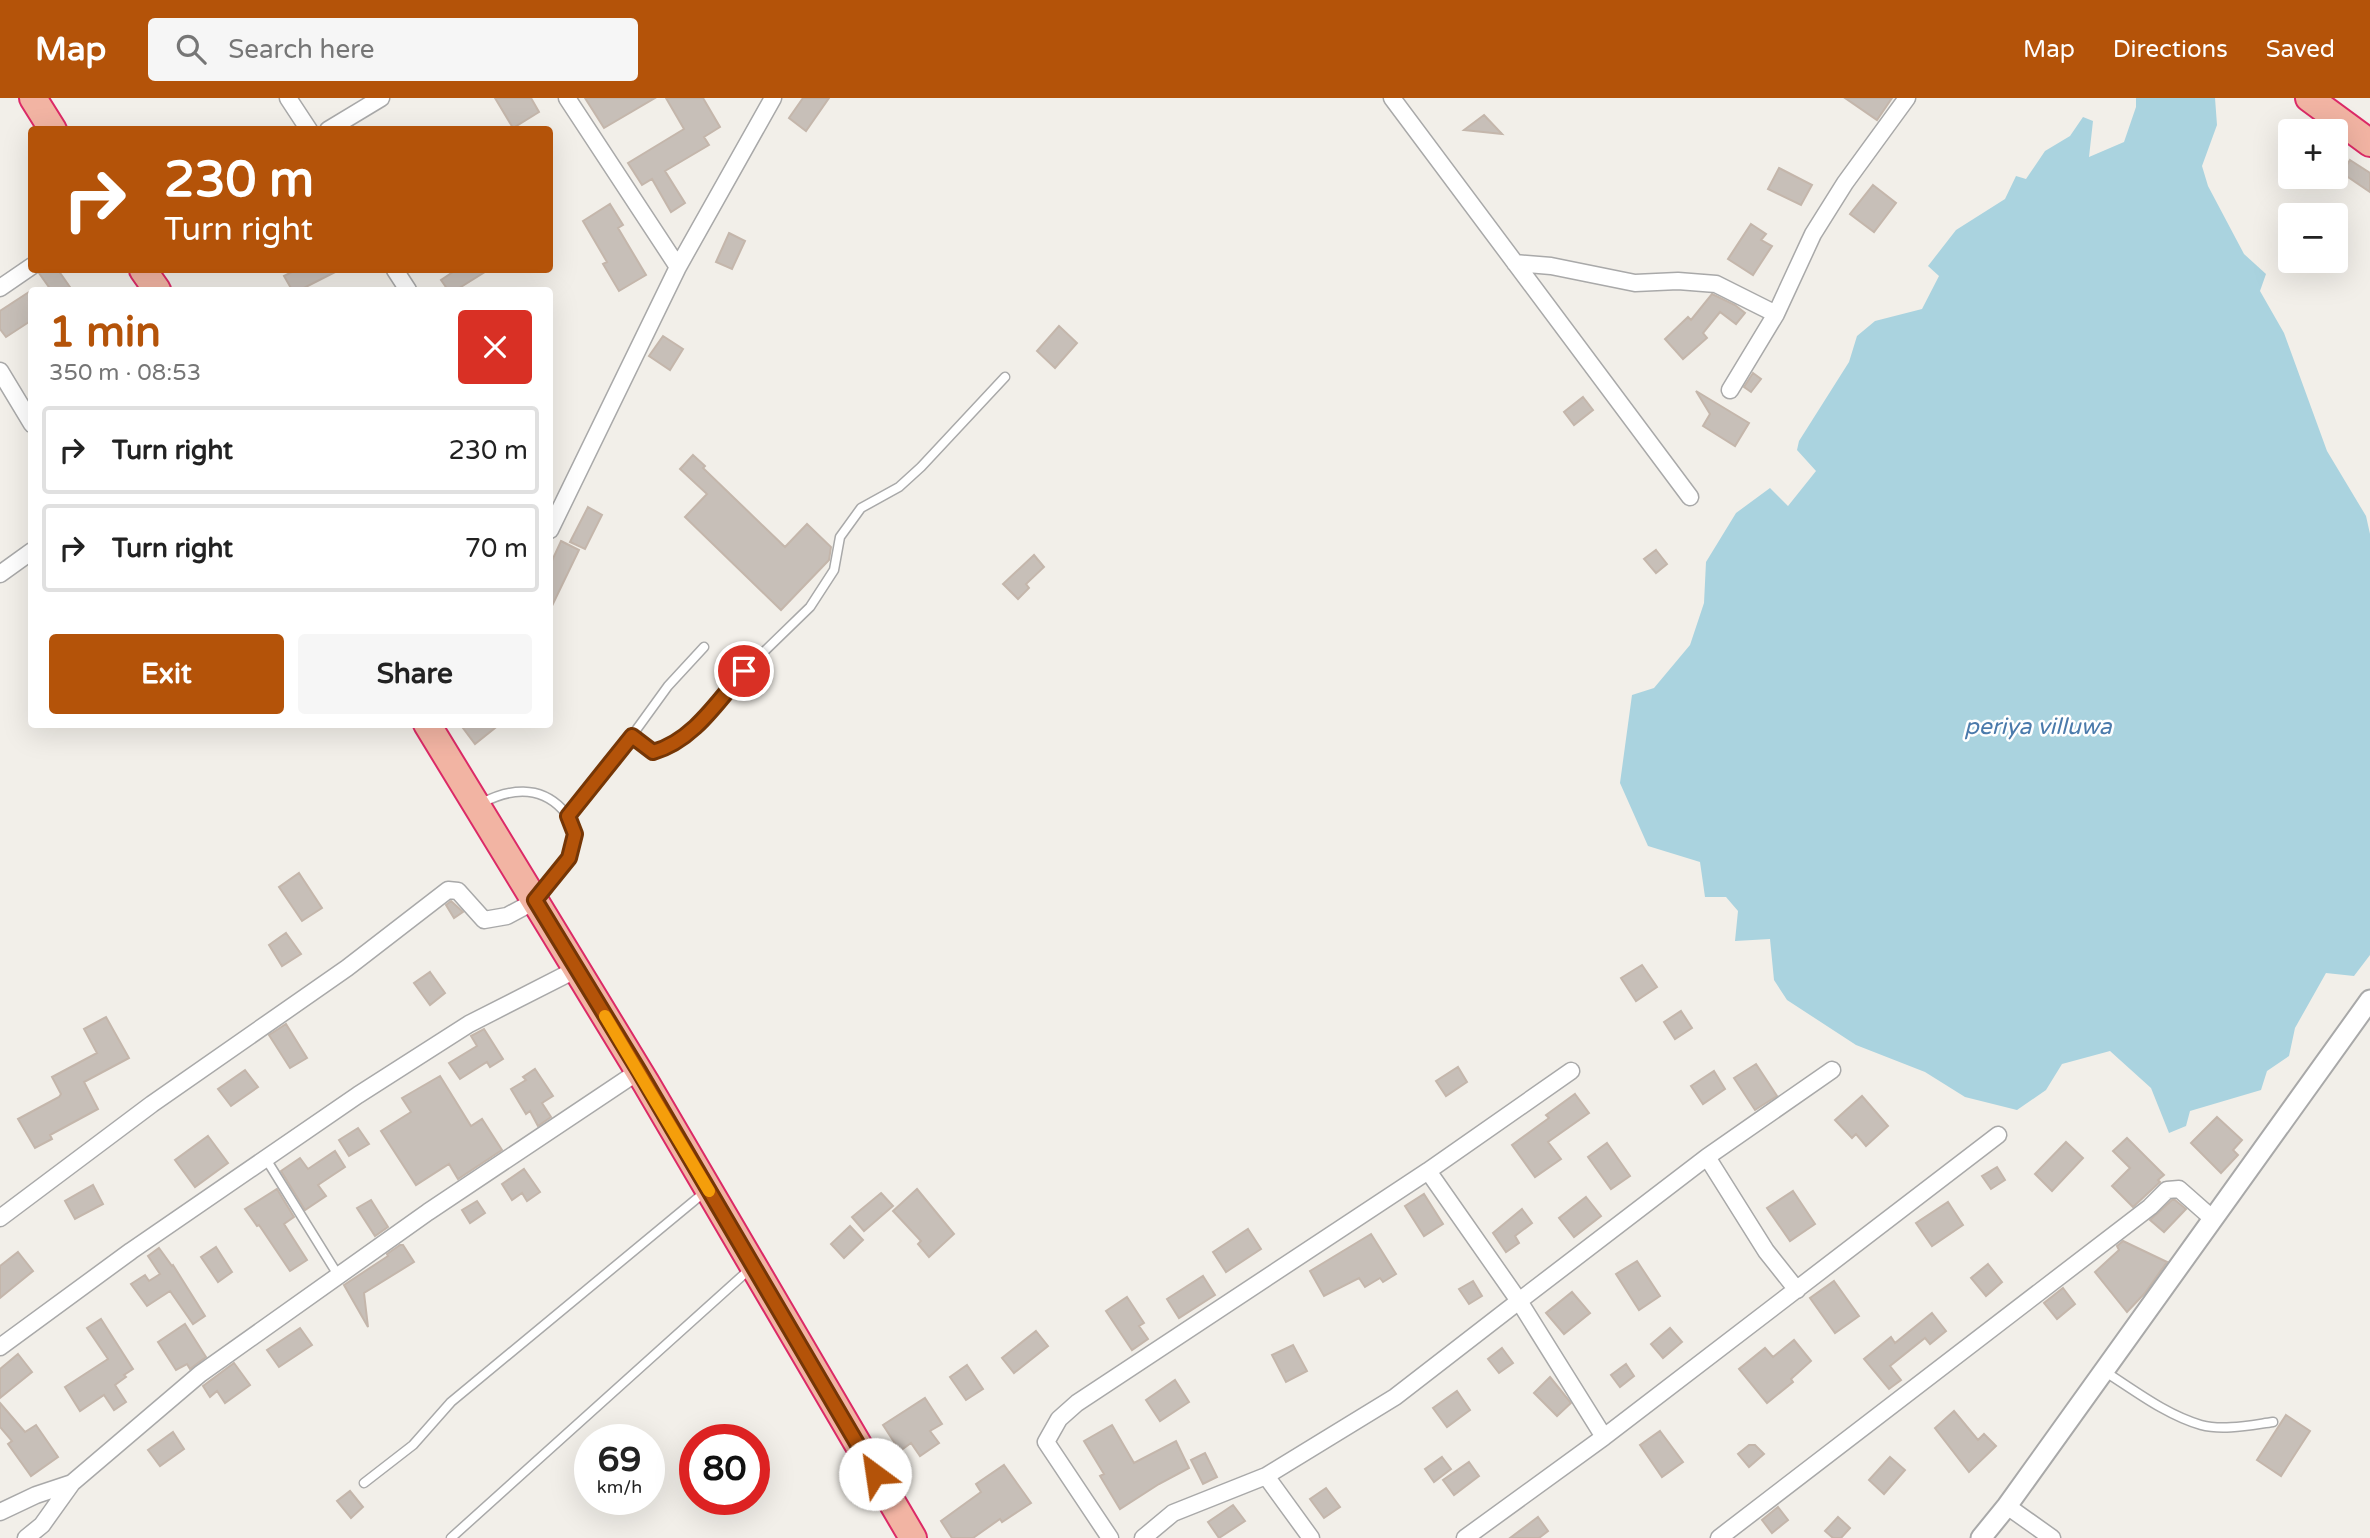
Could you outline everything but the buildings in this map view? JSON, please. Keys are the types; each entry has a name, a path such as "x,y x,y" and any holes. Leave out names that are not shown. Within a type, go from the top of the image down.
{"highway":[{"path":"33,98 50,126"},
{"path":"2309,98 2370,142"},
{"path":"431,728 639,1071 913,1538"}],"street":[{"path":"288,98 306,126"},
{"path":"335,126 381,98"},
{"path":"567,98 678,268"},
{"path":"553,519 678,268 773,98"},
{"path":"1392,98 1690,497"},
{"path":"1730,390 1776,314 1813,234 1845,183 1907,98"},
{"path":"1515,262 1551,266 1635,283 1678,281 1716,284 1776,314"},
{"path":"0,288 28,269"},
{"path":"0,370 28,417"},
{"path":"0,574 28,554"},
{"path":"0,1218 152,1104 347,968 448,890 458,891 484,920 507,916 535,901"},
{"path":"0,1347 131,1251 358,1095 469,1024 577,969"},
{"path":"1981,1538 2007,1506 2370,1000"},
{"path":"1143,1538 1173,1513 1266,1476 1395,1397 1707,1157 1832,1070"},
{"path":"26,1538 42,1525 72,1483 200,1374 428,1212 639,1071"},
{"path":"1110,1538 1046,1442 1059,1419 1077,1403 1429,1171 1571,1071"},
{"path":"1465,1538 1604,1437 1998,1135"},
{"path":"1707,1157 1766,1251 1797,1290"},
{"path":"1429,1171 1519,1301 1604,1437"},
{"path":"1719,1538 2150,1207 2167,1190 2179,1189 2213,1219"},
{"path":"1266,1476 1311,1538"},
{"path":"0,1511 72,1483"},
{"path":"2007,1506 2052,1538"}],"lane":[{"path":"632,736 653,752 666,748 691,732 744,671 810,607 834,570 840,537 862,508 899,487 921,467 1005,377"},
{"path":"568,816 668,686 704,647"},
{"path":"477,806 494,797 516,791 533,791 552,799 568,816 575,834 569,858 535,901"},
{"path":"266,1159 338,1275"},
{"path":"363,1483 413,1445 451,1402 708,1189"},
{"path":"451,1538 754,1266"},
{"path":"2104,1371 2165,1409 2202,1426 2238,1427 2273,1422"}],"water":[{"name":"periya villuwa","path":"2136,98 2215,98 2217,125 2202,166 2208,186 2244,254 2266,274 2260,291 2284,333 2327,451 2366,516 2370,534 2370,955 2354,976 2326,973 2295,1028 2289,1056 2267,1071 2261,1090 2190,1111 2186,1126 2169,1133 2151,1088 2110,1051 2062,1064 2046,1090 2017,1110 1965,1097 1925,1072 1856,1045 1787,1000 1774,980 1770,939 1735,941 1738,911 1726,897 1705,897 1700,862 1648,846 1620,783 1632,695 1654,688 1690,645 1704,603 1706,562 1736,513 1770,488 1788,506 1816,471 1797,450 1799,441 1849,362 1857,336 1875,321 1922,309 1939,276 1928,266 1956,230 2005,199 2016,176 2026,179 2045,151 2070,136 2083,117 2093,121 2089,157 2124,142 2136,107"}],"slow traffic":[{"path":"605,1016 709,1191"}],"route":[{"path":"744,671 691,732 666,748 653,752 632,736 568,816 575,834 569,858 535,900 639,1071 875,1474"}]}
